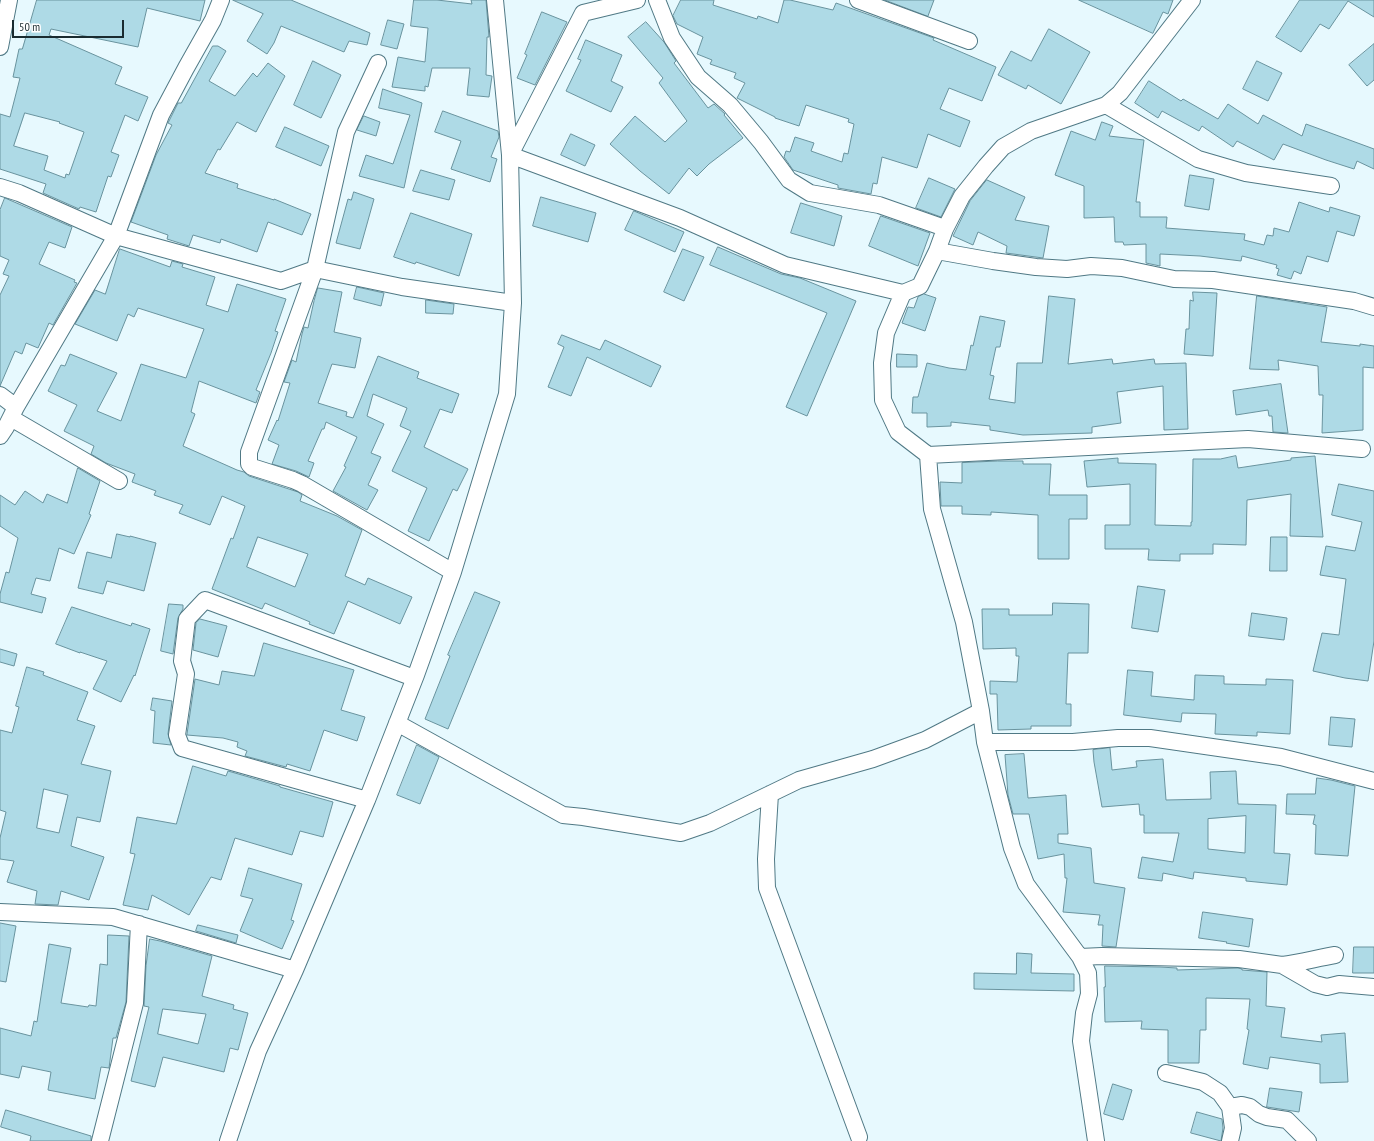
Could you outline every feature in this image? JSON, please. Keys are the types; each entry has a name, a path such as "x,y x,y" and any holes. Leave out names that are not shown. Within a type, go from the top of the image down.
{"street":[{"path":"0,48 9,0"},
{"path":"0,436 116,236 161,115 213,20 221,0"},
{"path":"228,1141 258,1050 295,970 367,800 414,678 453,572 507,394 514,303 510,155 495,0"},
{"path":"510,155 582,13 636,0"},
{"path":"657,0 672,38 698,77 730,105 761,142 789,180 810,193 879,205 946,229"},
{"path":"858,0 969,41"},
{"path":"510,155 680,218 785,265 902,293 920,286 962,196 1003,147 1031,131 1106,105 1120,93 1192,0"},
{"path":"378,63 346,132 315,269 249,452 249,464 252,467 302,484 453,572"},
{"path":"1106,105 1198,159 1246,173 1331,186"},
{"path":"0,187 19,193 116,236 281,281 315,269 402,287 514,303"},
{"path":"937,251 1036,267 1067,269 1091,266 1122,268 1174,279 1213,280 1354,301 1374,307"},
{"path":"902,293 886,333 882,363 883,400 898,432 928,455 1248,439 1362,449"},
{"path":"0,395 14,413 119,481"},
{"path":"928,455 932,509 964,622 981,711 985,742 1012,848 1026,884 1080,957 1088,973 1089,994 1084,1013 1081,1041 1096,1141"},
{"path":"367,800 182,748 177,735 186,674 182,661 187,619 205,600 414,678"},
{"path":"397,723 563,815 682,833 710,823 799,780 873,759 926,740 981,711"},
{"path":"985,742 1072,742 1118,738 1150,738 1281,757 1374,781"},
{"path":"770,794 766,859 767,888 859,1137"},
{"path":"0,912 113,917 295,970"},
{"path":"100,1141 135,1003 139,924"},
{"path":"1080,957 1102,956 1239,959 1282,964 1297,964 1335,955"},
{"path":"1282,964 1315,984 1327,987 1339,984 1374,987"},
{"path":"1166,1073 1203,1082 1220,1093 1230,1107 1233,1128 1230,1141"},
{"path":"1230,1107 1242,1105 1250,1106 1259,1114 1267,1117 1287,1120 1308,1141"}],"building":[{"path":"37,0 205,0 200,21 147,8 138,47 51,29 49,35 122,67 115,84 148,97 138,121 125,115 111,152 119,155 111,177 108,176 96,212 80,207 79,209 43,193 46,184 0,169 0,114 10,117 20,78 13,77 19,49 22,49","holes":["25,113 60,122 59,123 84,132 69,175 66,174 65,178 44,170 48,156 14,146"]},
{"path":"233,0 291,0 370,33 367,45 349,41 344,52 281,26 274,43 267,54 247,41 263,14"},
{"path":"414,0 437,0 472,4 471,0 486,0 489,37 487,37 486,75 492,76 489,97 467,95 470,68 432,68 428,87 425,86 425,91 392,87 398,57 425,62 428,28 411,26"},
{"path":"681,0 714,0 713,5 757,19 758,16 778,23 784,0 833,10 836,3 934,38 933,40 996,67 982,101 949,88 940,109 970,121 960,147 928,134 917,168 882,157 877,184 873,183 871,194 838,188 838,185 793,170 784,157 786,151 790,152 795,137 814,143 811,151 842,162 844,153 848,154 854,124 848,122 849,119 806,105 799,126 775,118 737,98 745,83 734,78 736,73 710,64 712,60 697,54 703,37 677,24 673,16"},
{"path":"885,0 934,0 928,16"},
{"path":"1079,0 1173,0 1168,14 1163,12 1153,33"},
{"path":"1300,0 1374,0 1374,17 1348,1 1329,29 1320,24 1301,52 1276,37"},
{"path":"542,12 567,22 535,85 517,78 527,55 525,54"},
{"path":"388,20 404,24 397,49 381,45"},
{"path":"646,22 664,42 676,61 674,63 708,108 714,104 725,114 724,115 743,138 709,164 697,176 689,168 669,194 640,171 610,144 635,116 665,142 687,121 659,83 663,78 628,37"},
{"path":"1049,29 1090,52 1061,104 1028,85 1026,89 998,75 1011,51 1031,61"},
{"path":"586,40 622,55 611,81 623,87 611,112 566,91 581,60 578,59"},
{"path":"1374,44 1374,80 1367,86 1349,65"},
{"path":"213,46 218,46 226,51 209,81 235,96 253,73 257,77 268,63 285,76 256,132 237,122 220,150 218,149 205,173 238,184 237,188 274,199 311,214 302,235 268,222 257,252 221,239 220,243 193,235 189,246 167,239 168,235 131,222 156,155 172,125 168,123 178,103 181,103"},
{"path":"313,61 341,75 321,118 294,105"},
{"path":"1257,61 1282,73 1268,101 1243,89"},
{"path":"1149,81 1181,101 1183,99 1218,119 1228,104 1258,124 1263,115 1302,136 1306,124 1374,149 1374,169 1357,161 1354,169 1283,144 1274,160 1237,141 1233,147 1202,126 1199,131 1162,111 1158,118 1135,103"},
{"path":"383,89 422,103 404,188 359,176 366,155 393,164 410,115 379,108"},
{"path":"443,111 498,131 499,137 491,157 497,159 490,182 451,169 461,141 435,132"},
{"path":"364,116 380,122 376,136 357,130"},
{"path":"1102,122 1113,126 1109,136 1144,140 1136,202 1140,202 1140,217 1167,217 1166,228 1245,234 1244,240 1264,245 1267,235 1273,236 1274,228 1289,232 1299,202 1329,212 1330,207 1360,216 1354,236 1337,231 1328,262 1307,256 1301,274 1294,271 1291,279 1277,275 1279,269 1276,268 1277,265 1242,256 1241,261 1200,256 1160,254 1160,266 1146,263 1146,244 1124,245 1123,242 1115,242 1114,217 1084,218 1084,186 1055,175 1071,131 1095,140"},
{"path":"285,127 329,146 321,166 276,147"},
{"path":"571,134 595,145 585,166 561,155"},
{"path":"421,170 455,180 449,200 413,191"},
{"path":"1190,175 1214,179 1209,210 1185,206"},
{"path":"929,178 955,189 941,217 916,208"},
{"path":"987,180 1025,197 1015,220 1049,226 1043,258 1006,253 1007,246 978,232 973,245 953,236 970,201"},
{"path":"354,192 374,199 360,249 336,243 348,199 351,200"},
{"path":"541,197 596,213 588,242 533,226"},
{"path":"5,198 72,227 65,248 49,242 39,264 75,280 74,282 77,283 53,325 49,323 38,348 26,343 22,354 15,351 0,386 0,295 9,276 3,274 9,260 0,256 0,210"},
{"path":"801,203 842,216 834,246 791,233"},
{"path":"634,211 684,232 675,252 625,230"},
{"path":"411,213 472,234 459,276 416,262 415,264 394,257"},
{"path":"881,216 930,233 918,266 869,246"},
{"path":"718,247 781,274 800,278 856,301 807,416 786,407 827,313 710,265"},
{"path":"120,249 170,267 172,261 183,264 182,267 215,277 206,305 228,312 237,284 286,299 275,331 278,332 256,390 260,392 256,403 199,381 191,412 195,414 183,446 244,472 249,476 298,492 302,495 300,501 337,516 362,530 345,576 365,585 368,578 412,597 400,624 348,601 334,634 265,603 262,609 212,589 245,506 222,496 210,525 179,513 183,505 154,495 156,491 132,482 135,474 106,463 91,454 94,446 64,431 77,405 48,391 61,365 65,366 70,354 117,373 97,411 121,421 141,364 186,378 204,329 138,308 134,317 128,314 117,341 75,324 95,290 105,294","holes":["258,537 308,554 295,587 247,567"]},
{"path":"683,249 704,257 684,301 664,292"},
{"path":"357,287 384,293 381,306 354,299"},
{"path":"318,288 342,292 334,332 361,338 355,368 332,364 318,403 347,412 346,416 353,418 378,356 419,372 417,378 459,394 452,413 440,409 424,447 468,469 457,491 453,489 429,541 408,531 427,488 392,471 411,431 400,426 407,408 373,394 367,416 384,424 371,453 381,457 368,485 378,490 367,510 333,491 346,467 344,466 357,437 326,422 308,461 314,463 309,477 296,471 272,464 279,445 268,440 277,420 278,421 290,383 284,382 292,360 296,362 304,327 308,328"},
{"path":"1193,292 1217,293 1213,356 1184,354 1186,329 1189,329 1190,300 1193,301"},
{"path":"924,294 936,298 925,331 902,323 908,307 914,308 918,297"},
{"path":"1049,296 1075,299 1068,364 1112,359 1113,364 1154,359 1155,364 1186,363 1188,429 1164,430 1163,386 1117,392 1121,423 1092,427 1092,433 1023,435 990,430 990,426 951,422 951,426 927,427 927,413 912,413 913,397 918,397 927,363 966,370 971,345 973,346 980,316 1005,321 1000,347 996,347 990,375 994,376 989,399 1015,403 1017,363 1042,363"},
{"path":"1257,296 1327,307 1321,342 1374,346 1374,368 1363,367 1363,430 1322,433 1323,395 1319,395 1318,366 1278,360 1279,370 1250,369"},
{"path":"426,300 454,304 453,314 426,313"},
{"path":"562,335 600,350 605,340 661,366 651,387 587,357 571,396 548,387 564,347 558,344"},
{"path":"897,354 917,355 917,367 897,367"},
{"path":"1281,384 1288,433 1273,432 1272,416 1269,416 1268,410 1236,415 1233,391"},
{"path":"1236,456 1238,468 1291,460 1291,458 1315,456 1323,537 1290,536 1291,494 1247,500 1246,545 1213,544 1213,554 1180,554 1180,561 1148,560 1149,549 1105,549 1105,525 1130,525 1130,484 1087,487 1084,461 1118,458 1118,463 1156,464 1155,525 1191,526 1193,459 1220,459"},
{"path":"1023,461 1023,464 1051,464 1049,495 1087,495 1087,519 1069,519 1069,559 1038,559 1038,515 991,512 991,515 962,514 962,506 941,506 940,482 962,483 962,463"},
{"path":"78,468 100,481 89,514 91,515 74,554 59,548 50,581 36,578 31,594 46,598 42,613 0,602 0,594 6,572 9,573 18,538 0,526 0,495 15,505 25,491 43,503 47,494 67,503"},
{"path":"1339,484 1374,491 1374,641 1368,681 1313,671 1322,633 1339,635 1346,579 1320,575 1326,546 1355,551 1362,522 1332,515"},
{"path":"117,534 156,543 144,591 107,581 103,594 78,588 87,552 111,558"},
{"path":"1271,537 1287,537 1287,571 1270,571"},
{"path":"1138,586 1165,590 1158,632 1132,628"},
{"path":"475,592 500,602 448,729 425,719 450,656 448,655"},
{"path":"1053,603 1089,604 1088,653 1068,653 1066,704 1071,704 1071,726 1031,726 1031,729 998,730 997,694 990,694 990,681 1017,682 1019,656 1016,656 1016,648 983,649 982,609 1009,609 1009,615 1052,615"},
{"path":"169,604 183,605 183,609 178,618 173,654 161,651"},
{"path":"72,607 131,626 132,623 150,629 135,676 134,675 121,702 93,689 107,661 56,644"},
{"path":"1252,613 1287,618 1284,640 1249,636"},
{"path":"200,619 227,626 218,657 193,650 196,623"},
{"path":"264,643 354,670 341,710 365,717 357,741 324,730 310,771 287,764 286,767 245,756 247,751 237,747 238,742 223,738 187,735 195,679 219,685 222,671 254,676"},
{"path":"0,649 17,654 14,666 0,662"},
{"path":"27,667 44,672 43,675 88,692 77,720 95,726 81,764 111,771 100,822 77,817 71,846 104,857 89,900 61,891 58,905 35,904 37,891 7,882 14,861 0,859 0,838 6,812 0,810 0,730 12,733 19,707 16,706","holes":["44,789 68,795 59,833 37,828"]},
{"path":"1128,670 1153,672 1151,696 1194,700 1195,675 1224,676 1224,684 1266,685 1266,679 1293,680 1290,734 1257,732 1257,736 1215,734 1216,714 1182,713 1181,722 1124,715"},
{"path":"153,698 172,701 168,734 171,745 153,743 155,711 151,710"},
{"path":"1331,717 1355,719 1352,747 1329,745"},
{"path":"417,745 439,757 420,804 397,795"},
{"path":"1110,748 1112,770 1137,767 1136,761 1163,759 1166,800 1211,799 1210,772 1236,771 1238,804 1276,805 1274,853 1290,854 1287,885 1246,881 1246,878 1194,872 1193,879 1163,873 1162,881 1138,878 1142,857 1173,862 1179,833 1144,833 1144,815 1140,815 1139,804 1102,807 1093,750","holes":["1246,816 1245,853 1208,849 1208,819"]},
{"path":"1024,754 1028,798 1066,795 1068,834 1058,834 1058,843 1091,848 1094,883 1125,888 1116,947 1102,946 1103,925 1098,925 1100,915 1063,912 1067,878 1065,878 1064,854 1038,859 1029,814 1013,814 1008,795 1005,755"},
{"path":"193,766 226,776 228,771 333,802 323,837 300,831 292,855 235,838 221,880 211,877 189,915 152,895 148,910 123,905 135,854 130,853 137,817 176,824"},
{"path":"1317,778 1355,786 1348,856 1315,854 1316,825 1313,824 1315,815 1286,814 1287,794 1315,794"},
{"path":"249,868 302,884 291,920 294,921 282,949 240,931 253,899 241,896"},
{"path":"1203,912 1253,919 1249,947 1199,938"},
{"path":"0,923 16,926 6,982 0,981"},
{"path":"198,925 238,935 236,943 196,931"},
{"path":"108,935 129,936 126,1002 116,1038 113,1038 109,1068 101,1067 95,1099 48,1090 51,1072 22,1066 19,1078 0,1074 0,1028 31,1036 34,1021 37,1022 49,944 71,948 61,1003 88,1007 89,1005 96,1006 100,964 107,965"},
{"path":"150,939 212,956 202,996 234,1005 233,1009 248,1013 238,1050 230,1048 224,1072 163,1057 155,1087 131,1081 149,1007 144,1006 146,966","holes":["163,1009 206,1014 198,1044 158,1034"]},
{"path":"1354,947 1374,947 1374,973 1353,973"},
{"path":"1017,953 1032,954 1031,973 1074,974 1074,991 974,989 974,973 1016,974"},
{"path":"1105,966 1160,967 1177,968 1177,970 1238,968 1242,970 1267,972 1266,1006 1285,1008 1281,1037 1322,1042 1321,1035 1345,1033 1348,1082 1320,1083 1320,1064 1270,1057 1268,1069 1243,1064 1249,1030 1247,1029 1250,999 1206,998 1206,1030 1200,1030 1199,1063 1168,1063 1168,1030 1141,1029 1142,1021 1105,1022"},
{"path":"1113,1084 1132,1090 1123,1120 1104,1114"},
{"path":"1270,1088 1302,1092 1299,1112 1267,1107"},
{"path":"6,1110 91,1136 91,1141 30,1141 31,1136 1,1127"},
{"path":"1197,1112 1222,1119 1223,1128 1221,1141 1191,1133"}]}
